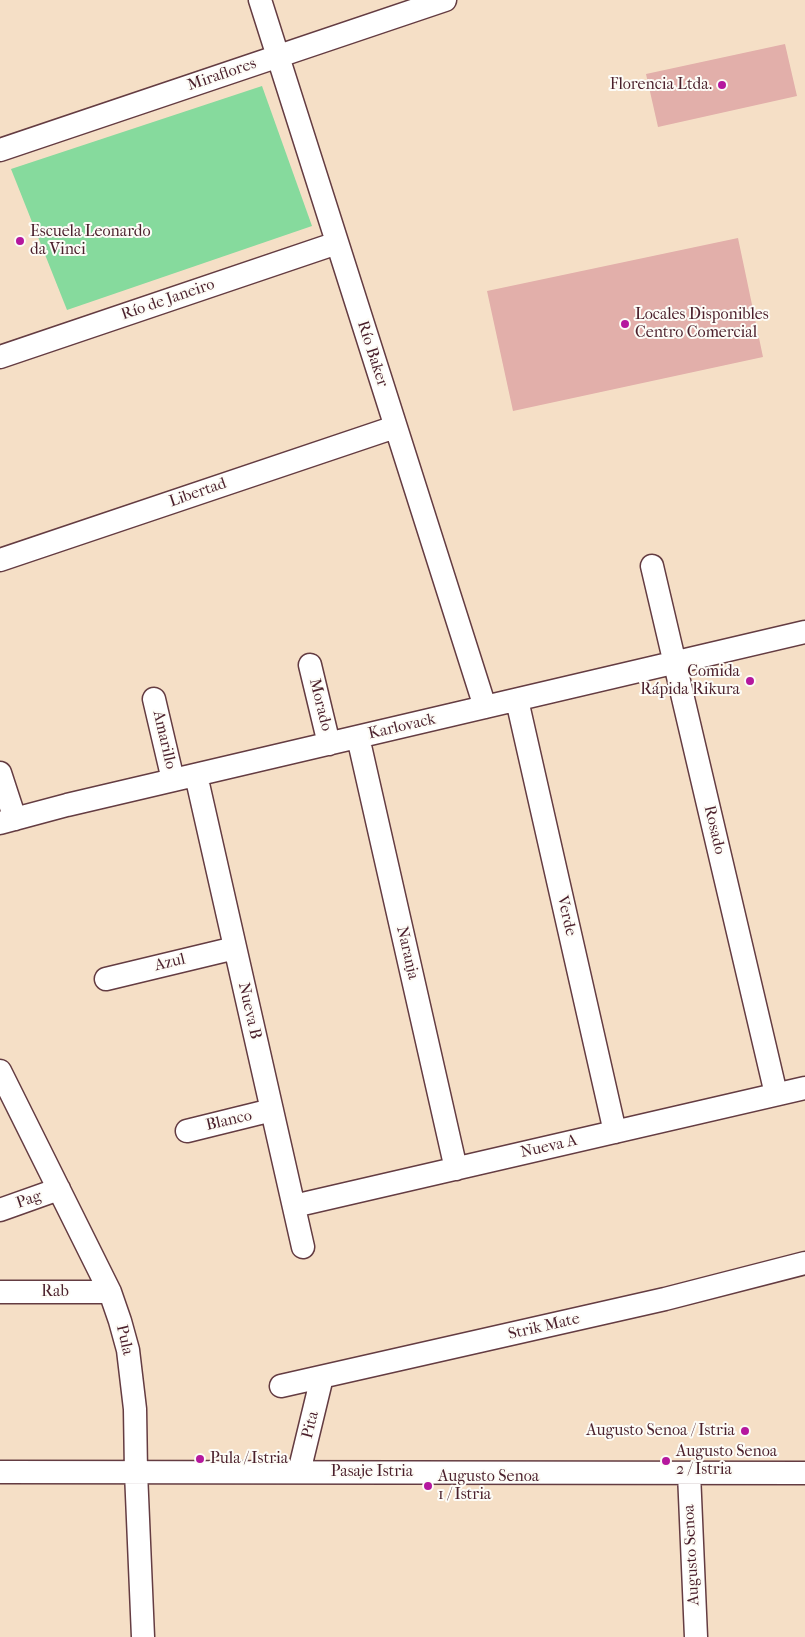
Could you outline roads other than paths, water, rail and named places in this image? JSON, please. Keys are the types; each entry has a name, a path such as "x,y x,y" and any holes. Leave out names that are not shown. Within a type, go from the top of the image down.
{"street":[{"name":"Río Baker","path":"260,0 485,707"},
{"name":"Miraflores","path":"0,150 445,0"},
{"name":"Río de Janeiro","path":"0,357 337,243"},
{"name":"Libertad","path":"0,560 395,427"},
{"name":"Rosado","path":"652,566 776,1094"},
{"name":"Karlovack","path":"8,821 174,780 805,632"},
{"name":"Morado","path":"310,665 329,744"},
{"name":"Amarillo","path":"154,699 174,780"},
{"name":"Verde","path":"517,700 615,1132"},
{"name":"Naranja","path":"358,737 456,1169"},
{"path":"0,773 8,821"},
{"name":"Nueva B","path":"196,775 302,1247"},
{"name":"Azul","path":"106,979 235,948"},
{"name":"Pula","path":"0,1070 110,1292 128,1350 133,1379 135,1409 143,1637"},
{"name":"Nueva A","path":"294,1206 805,1088"},
{"name":"Blanco","path":"187,1131 272,1110"},
{"name":"Pag","path":"0,1210 59,1189"},
{"name":"Strik Mate","path":"282,1386 665,1299 805,1263"},
{"name":"Rab","path":"0,1292 110,1292"},
{"name":"Pita","path":"299,1472 322,1377"},
{"name":"Pasaje Istria","path":"0,1472 805,1473"},
{"name":"Augusto Senoa","path":"689,1473 696,1637"}],"place":[{"name":"Florencia Ltda.","path":"722,85"},
{"name":"Escuela Leonardo da Vinci","path":"20,241"},
{"name":"Locales Disponibles Centro Comercial","path":"625,324"},
{"name":"Comida Rápida Rikura","path":"750,681"},
{"name":"Augusto Senoa / Istria","path":"745,1431"},
{"name":"Pula / Istria","path":"200,1459"},
{"name":"Augusto Senoa 2 / Istria","path":"666,1461"},
{"name":"Augusto Senoa 1 / Istria","path":"428,1486"}]}
